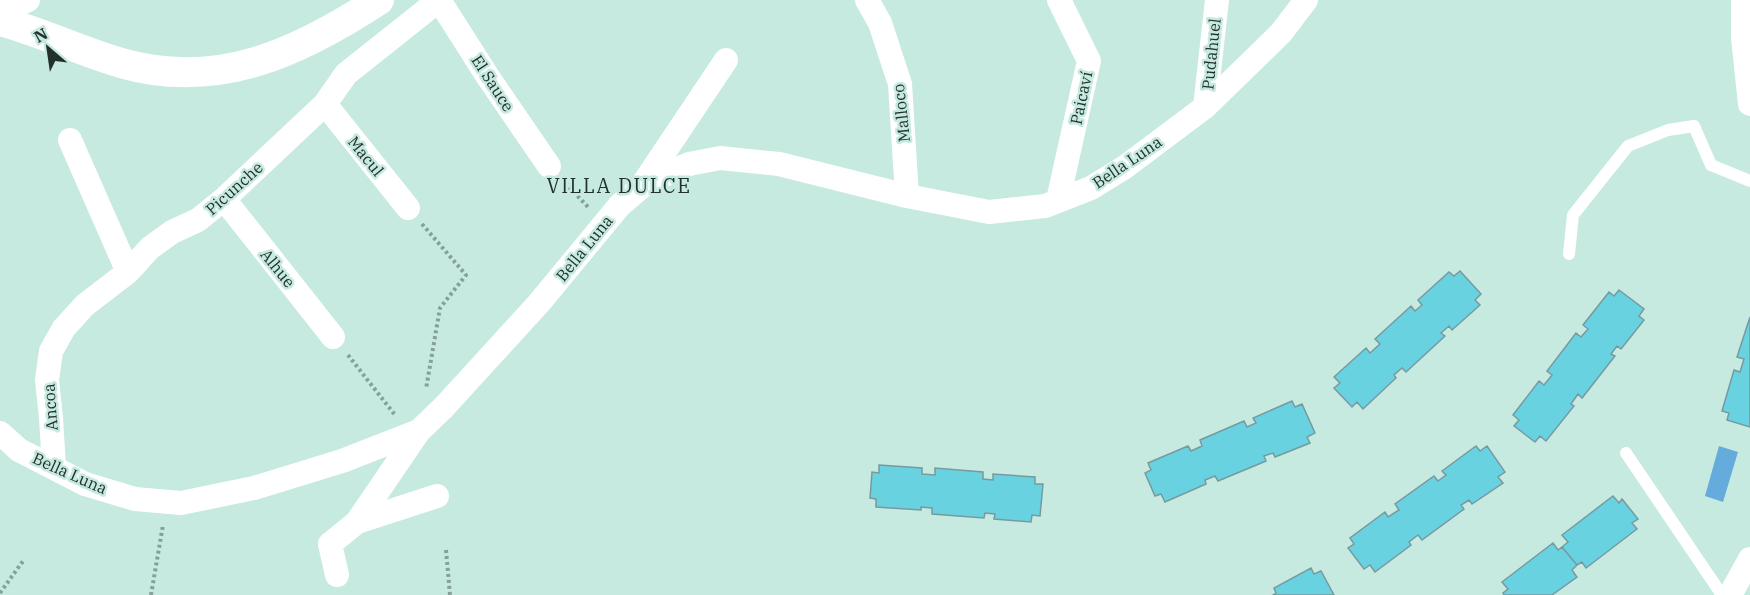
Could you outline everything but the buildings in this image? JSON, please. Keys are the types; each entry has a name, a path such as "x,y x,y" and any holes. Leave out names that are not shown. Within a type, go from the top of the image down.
{"street":[{"path":"0,2 20,4 28,0"},
{"path":"0,21 124,64 171,72 211,71 255,64 294,50 379,0"},
{"name":"Picunche","path":"128,272 150,248 172,232 198,220 224,200 325,104 346,74 440,0"},
{"name":"El Sauce","path":"440,0 488,77 549,166"},
{"name":"Malloco","path":"867,0 880,23 900,84 908,196"},
{"name":"Paicaví","path":"1058,200 1089,62 1059,0"},
{"name":"Pudahuel","path":"1205,107 1217,0"},
{"name":"Bella Luna","path":"0,433 19,450 86,484 135,499 167,502 181,503 254,488 342,461 415,432 444,407 539,303 620,205 642,186 689,164 720,158 779,164 908,196 989,212 1045,206 1091,188 1125,167 1205,107 1281,33 1306,0"},
{"path":"1743,0 1743,38 1750,104"},
{"path":"642,186 726,60"},
{"name":"Macul","path":"325,104 408,208"},
{"path":"70,140 128,272"},
{"name":"Alhue","path":"224,200 333,337"},
{"name":"Ancoa","path":"54,467 47,380 51,351 64,328 86,305 128,272"},
{"path":"337,575 330,544 357,522 415,432"},
{"path":"357,522 437,496"},
{"path":"1730,595 1750,559"}],"lane":[{"path":"1569,254 1573,215 1628,146 1668,130 1695,126 1712,165 1750,181"},
{"path":"1626,453 1722,595"}],"path":[{"path":"549,166 603,224"},
{"path":"408,208 466,275 440,308 415,432"},
{"path":"333,337 415,432"},
{"path":"151,595 167,502"},
{"path":"446,550 450,595"},
{"path":"0,593 23,561"}],"water":[{"path":"1719,446 1738,452 1723,502 1705,496"}],"district":[{"name":"VILLA DULCE","path":"619,186"}]}
